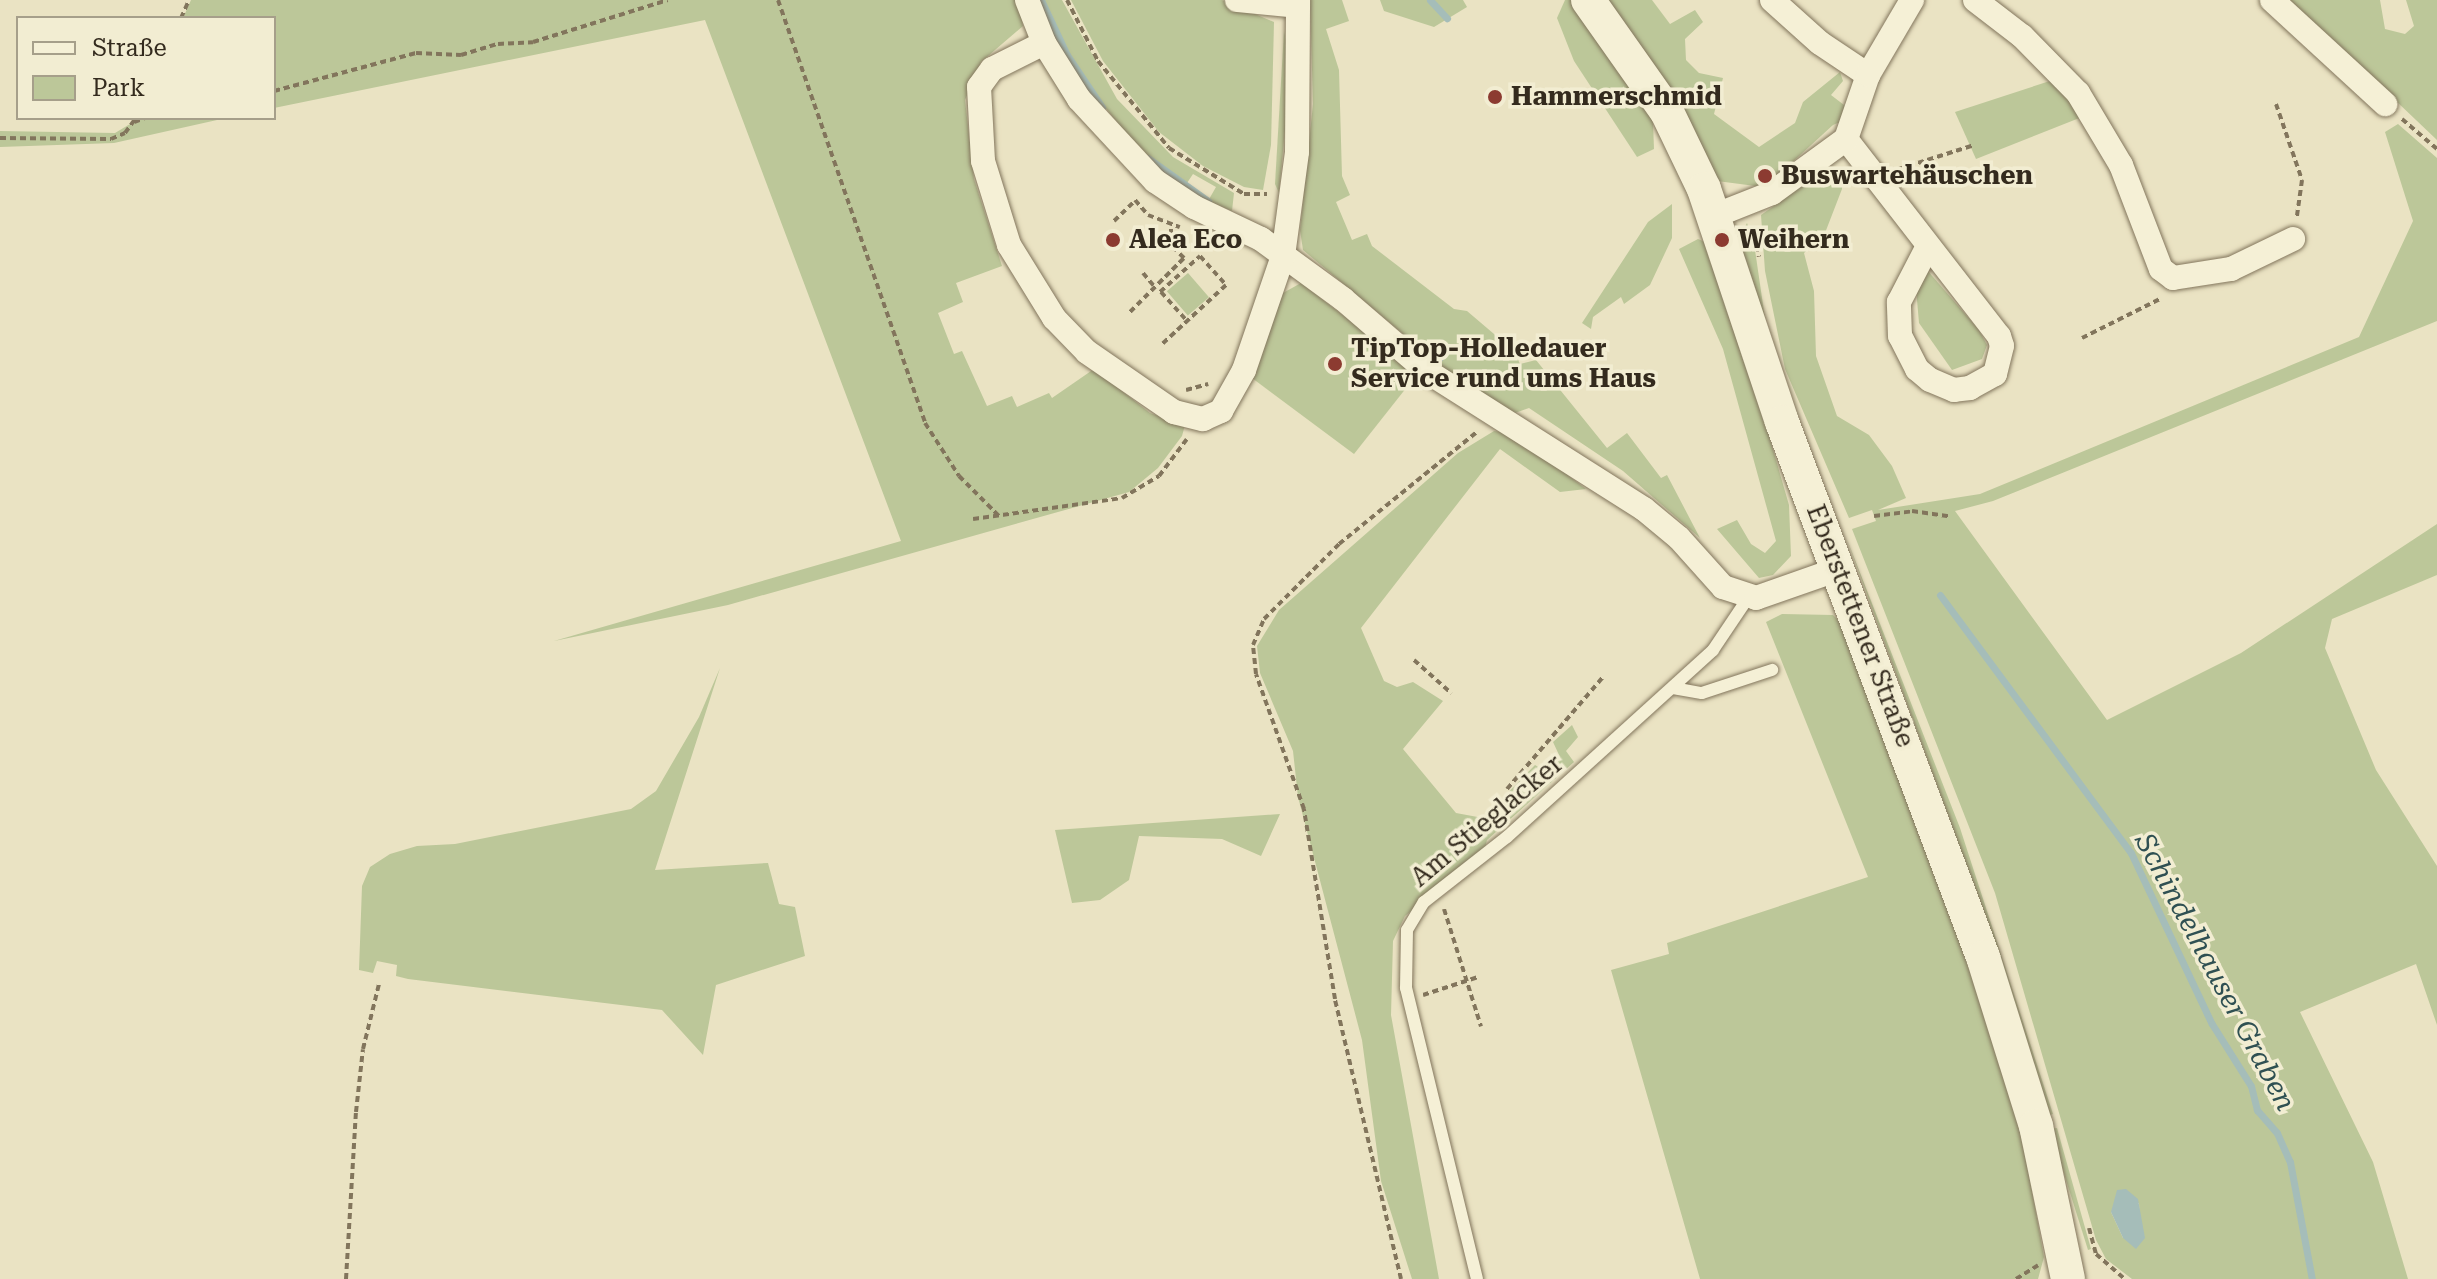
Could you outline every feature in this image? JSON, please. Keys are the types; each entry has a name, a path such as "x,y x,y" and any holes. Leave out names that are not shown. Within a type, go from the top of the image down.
{"main road":[{"name":"Eberstettener Straße","path":"1588,0 1667,112 1714,216 1836,570 1938,830 1993,987 2036,1126 2068,1279"}],"street":[{"path":"1027,0 1044,43 1096,121 1155,181 1194,207 1236,226 1283,256 1343,299 1428,372 1497,419 1613,487 1679,538 1723,587 1748,598 1836,570"},
{"path":"1044,43 992,69 979,87 983,161 1009,245 1054,318 1087,352 1143,394 1174,412 1203,419 1221,411 1244,370 1283,256 1297,152 1298,3 1237,0"},
{"path":"1772,0 1820,43 1868,75"},
{"path":"1714,216 1772,193 1846,139 1868,75 1912,0"},
{"path":"1975,0 2022,36 2078,93 2121,165 2161,269 2173,278 2223,272 2293,239"},
{"path":"2272,0 2385,104"},
{"path":"1846,139 1999,336 2002,346 1995,374 1970,388 1954,390 1930,380 1917,369 1900,336 1899,302 1928,246"}],"lane":[{"name":"Am Stieglacker","path":"1477,1279 1409,1000 1403,964 1407,930 1417,909 1507,837 1673,688 1729,631 1748,598"},
{"path":"1673,688 1702,693 1772,670"}],"path":[{"path":"276,90 416,53 461,55 498,44 533,42 668,0"},
{"path":"778,0 925,423 959,476 999,516"},
{"path":"1067,0 1098,61 1143,122 1181,157 1244,194 1267,194"},
{"path":"2276,104 2302,180 2293,239"},
{"path":"2385,104 2437,149"},
{"path":"0,138 111,139 135,120"},
{"path":"1874,177 1974,145"},
{"path":"1114,221 1155,181"},
{"path":"1236,226 1244,194"},
{"path":"1130,312 1184,258 1171,245 1171,225"},
{"path":"1160,292 1200,256 1226,285 1161,345"},
{"path":"1143,273 1187,321"},
{"path":"2082,338 2165,296"},
{"path":"1179,389 1215,379"},
{"path":"973,519 1122,498 1159,476 1203,419"},
{"path":"1401,1279 1337,1010 1304,809 1256,674 1253,645 1258,631 1277,604 1339,544 1466,438 1497,419"},
{"path":"1874,516 1912,511 1949,516"},
{"path":"1414,660 1451,693"},
{"path":"1507,789 1604,676"},
{"path":"1438,891 1481,1026"},
{"path":"1409,1000 1478,977"},
{"path":"346,1279 357,1100 379,984"}],"green space":[{"path":"191,0 1018,0 1023,26 981,62 965,100 974,179 1002,266 956,283 963,302 938,313 954,354 962,351 987,406 1012,396 1017,407 1049,393 1052,398 1094,369 1150,413 1185,425 1182,436 1158,468 1129,492 728,605 554,641 901,541 705,20 276,108 276,16 184,16"},
{"path":"1041,0 1062,0 1117,99 1173,157 1234,193 1232,211 1208,201 1216,187 1193,174 1185,186 1141,152 1079,75"},
{"path":"1071,0 1222,0 1274,22 1271,145 1263,190 1244,187 1203,166 1159,132 1103,61"},
{"path":"1310,0 1342,0 1349,21 1326,29 1339,70 1342,176 1350,195 1336,202 1352,240 1367,234 1372,246 1454,309 1467,311 1514,351 1520,364 1536,360 1607,448 1627,433 1661,478 1667,475 1700,538 1623,471 1529,408 1515,413 1431,363 1427,354 1303,250 1300,230 1313,104"},
{"path":"1380,0 1463,0 1467,7 1434,27 1384,11"},
{"path":"1565,0 1571,0 1629,77 1653,122 1654,149 1637,157 1574,61 1557,18"},
{"path":"1600,0 1652,0 1670,24 1695,10 1703,22 1685,39 1686,60 1699,73 1723,78 1714,114 1759,147 1795,123 1803,102 1840,72 1843,81 1831,95 1844,105 1847,119 1833,125 1776,177 1768,166 1755,176 1763,187 1717,181"},
{"path":"2290,0 2380,0 2385,29 2405,34 2414,26 2406,0 2437,0 2437,140"},
{"path":"1284,31 1291,66 1279,193 1275,184"},
{"path":"2059,78 2087,115 1976,159 1955,112"},
{"path":"137,120 217,120 114,143 0,147 0,131 115,133"},
{"path":"2398,124 2437,158 2437,321 1993,501 1955,511 2107,720 2241,653 2437,524 2437,575 2332,619 2325,648 2376,770 2437,866 2437,1025 2416,964 2300,1012 2373,1162 2408,1279 2132,1279 2106,1259 2096,1240 1995,893 1852,529 1876,521 1872,510 1849,518 1785,369 1765,271 1761,215 1827,169 1843,168 1842,189 1825,233 1804,253 1814,291 1816,356 1837,416 1869,435 1892,466 1906,498 1878,510 1980,494 2359,337 2413,221 2385,132","holes":["2139,1203 2140,1226 2123,1238 2111,1212"]},
{"path":"1672,204 1672,238 1650,285 1624,304 1621,297 1593,317 1591,329 1582,323 1648,222"},
{"path":"1747,223 1755,250 1767,332 1739,239"},
{"path":"1698,239 1710,244 1731,304 1789,505 1791,556 1773,575 1759,578 1717,529 1737,520 1751,544 1765,553 1776,541 1723,349 1679,249"},
{"path":"1927,270 1979,330 1987,345 1982,359 1952,370 1919,323 1916,288"},
{"path":"1188,273 1209,297 1188,316 1167,291"},
{"path":"1301,283 1418,373 1354,454 1252,378 1283,293"},
{"path":"1494,431 1513,433 1586,489 1560,492 1500,449 1361,628 1384,681 1397,687 1413,682 1443,701 1403,749 1456,813 1483,818 1535,765 1545,771 1560,757 1553,742 1572,725 1578,737 1566,751 1574,762 1487,840 1484,852 1405,916 1393,941 1391,1015 1439,1279 1412,1279 1381,1181 1362,1040 1298,797 1293,751 1260,673 1257,646 1279,610 1458,453"},
{"path":"1846,537 1960,828 2053,1114 2047,1116 1982,908"},
{"path":"1782,614 1833,615 1843,625 1935,865 2018,1114 2044,1257 2038,1279 1700,1279 1611,970 1669,954 1667,943 1868,877 1766,622"},
{"path":"720,668 655,870 768,863 779,904 795,907 805,956 716,985 703,1055 662,1010 408,979 396,976 397,965 377,961 373,973 359,970 362,886 370,867 390,854 417,846 455,844 631,809 656,791 699,717"},
{"path":"1280,814 1261,856 1222,839 1139,836 1129,880 1100,900 1072,903 1055,830"},
{"path":"2057,1128 2091,1249 2088,1250 2050,1129"}],"water":[{"path":"2126,1189 2138,1199 2145,1238 2136,1249 2123,1238 2111,1212 2117,1190"}],"waterway":[{"path":"1041,0 1067,55 1102,107"},
{"name":"Schindelhauser Graben","path":"1430,0 1447,18"},
{"path":"1148,158 1208,201"},
{"path":"1430,370 1445,351"},
{"name":"Schindelhauser Graben","path":"1940,595 2131,853 2212,1024 2251,1086 2257,1110 2277,1133 2290,1162 2312,1279"}],"place":[{"name":"Hammerschmid","path":"1495,97"},
{"name":"Buswartehäuschen","path":"1765,176"},
{"name":"Alea Eco","path":"1113,240"},
{"name":"Weihern","path":"1722,240"},
{"name":"TipTop-Holledauer Service rund ums Haus","path":"1335,364"}]}
